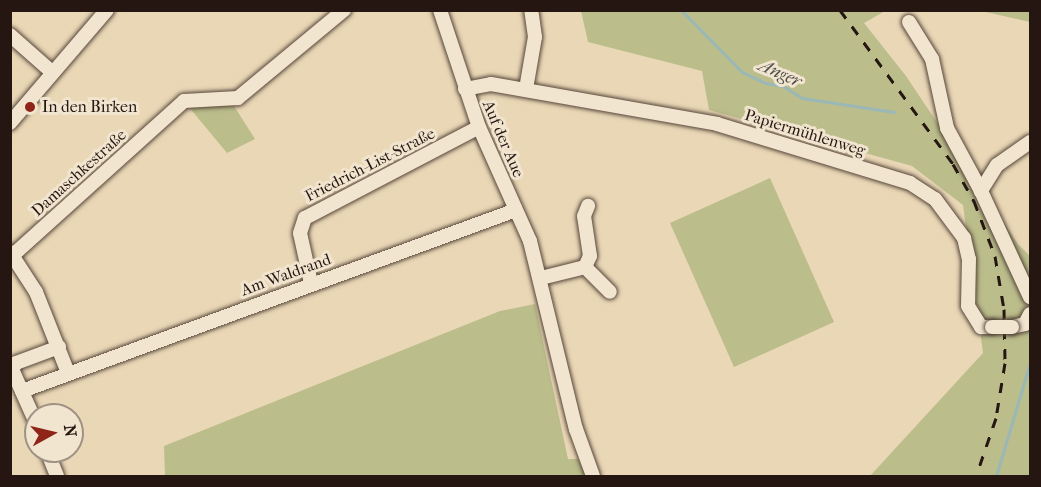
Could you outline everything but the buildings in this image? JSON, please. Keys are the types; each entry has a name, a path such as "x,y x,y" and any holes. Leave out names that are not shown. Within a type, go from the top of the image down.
{"street":[{"path":"10,123 107,10"},
{"name":"Damaschkestraße","path":"12,254 184,101 238,98 344,10"},
{"name":"Auf der Aue","path":"440,10 479,127 516,210 541,278 576,429 593,477"},
{"path":"526,89 535,38 531,10"},
{"path":"909,22 932,59 947,128 981,191 1030,297"},
{"path":"10,35 53,73"},
{"name":"Papiermühlenweg","path":"465,89 484,84 526,89 717,124 910,183 935,199 964,238 969,259 968,306 981,327 1012,327 1024,324 1030,314"},
{"name":"Friedrich-List-Straße","path":"311,283 300,233 305,218 479,127"},
{"path":"981,191 997,165 1030,142"},
{"path":"585,267 590,256 584,216 588,206"},
{"name":"Am Waldrand","path":"68,373 516,210"},
{"path":"12,254 36,292 68,373 22,391"},
{"path":"541,278 585,267"},
{"path":"585,267 610,292"},
{"path":"27,403 13,366 59,346"}],"green space":[{"path":"581,11 885,11 864,23 906,76 1018,244 1030,256 1030,476 870,476 983,353 963,205 912,166 709,110 702,71 588,42"},
{"path":"980,11 1030,11 1030,22 990,13"},
{"path":"196,104 234,106 255,139 227,153 188,106"},
{"path":"770,178 834,322 734,367 670,223"},
{"path":"535,304 568,459 578,459 586,476 165,476 164,446 500,311"}],"waterway":[{"name":"Anger","path":"681,10 742,72 766,83 783,86 802,98 894,112"},
{"name":"Anger","path":"996,476 1030,363"}],"railway":[{"path":"840,10 953,164 974,201 995,256 1004,309 1005,363 996,418 976,476"}],"place":[{"name":"In den Birken","path":"30,107"}]}
